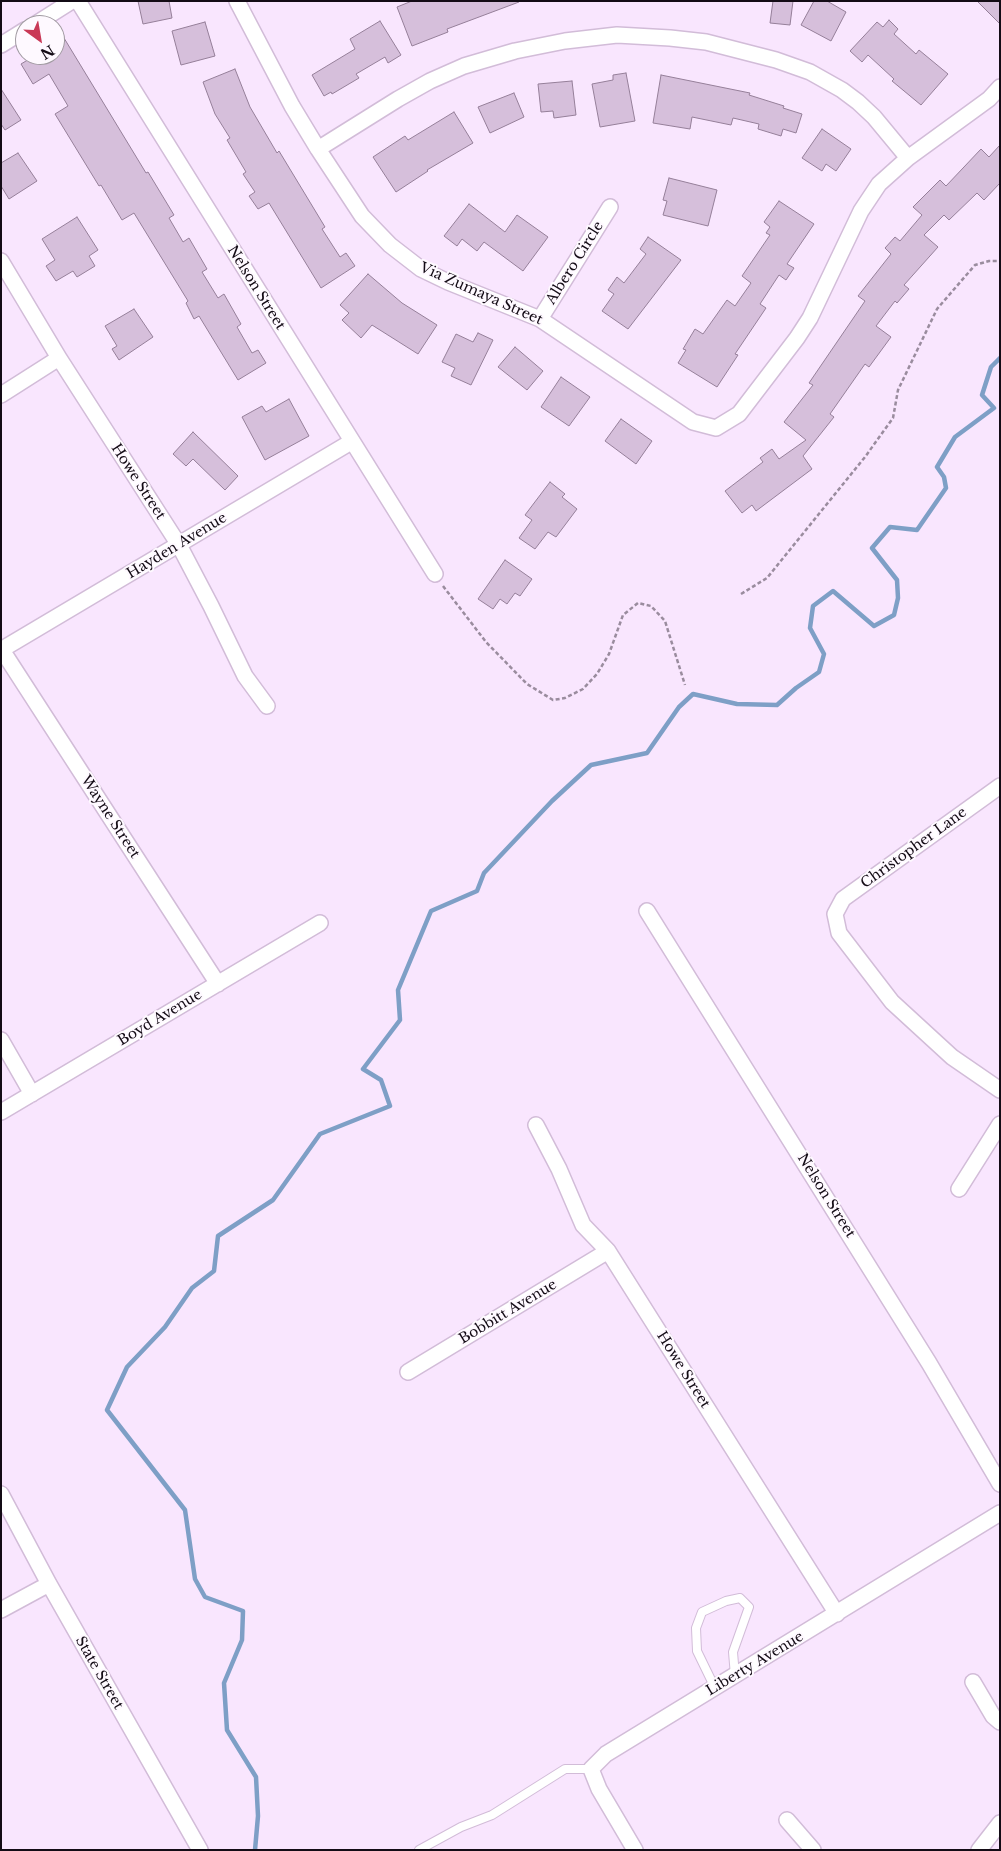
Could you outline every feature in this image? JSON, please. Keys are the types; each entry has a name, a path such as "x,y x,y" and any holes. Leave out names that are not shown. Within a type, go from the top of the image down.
{"street":[{"path":"50,15 72,1"},
{"name":"Nelson Street","path":"78,1 435,574"},
{"name":"Via Zumaya Street","path":"238,1 292,106 318,149 362,216 390,245 421,269 448,282 540,318 693,422 716,428 739,414 797,338 810,318 861,210 879,184 908,158"},
{"path":"1,45 15,36"},
{"path":"318,149 430,81 464,66 515,51 565,40 617,36 670,38 706,42 776,60 810,72 842,90 874,117 908,158 989,99 1000,86"},
{"name":"Albero Circle","path":"540,318 610,208"},
{"name":"Howe Street","path":"1,261 59,358 179,545 246,676 267,706"},
{"path":"1,395 59,358"},
{"name":"Hayden Avenue","path":"1,650 351,442"},
{"name":"Wayne Street","path":"1,650 218,984"},
{"name":"Christopher Lane","path":"1000,786 843,899 835,914 839,933 892,1002 952,1057 1000,1090"},
{"name":"Nelson Street","path":"648,910 930,1363 1000,1484"},
{"name":"Boyd Avenue","path":"1,1112 320,923"},
{"path":"1,1040 32,1094"},
{"path":"959,1189 1000,1124"},
{"name":"Howe Street","path":"536,1125 583,1225 608,1251 837,1614"},
{"name":"Bobbitt Avenue","path":"408,1372 608,1251"},
{"name":"State Street","path":"1,1494 49,1584 200,1850"},
{"name":"Liberty Avenue","path":"591,1770 606,1754 1000,1513"},
{"path":"1,1610 49,1584"},
{"path":"973,1682 994,1716 1000,1722"},
{"path":"591,1770 599,1789 635,1850"},
{"path":"787,1820 813,1850"},
{"path":"979,1850 1000,1823"}],"lane":[{"path":"715,1688 697,1651 696,1628 702,1612 726,1601 740,1598 749,1607 733,1652 735,1676"},
{"path":"419,1850 461,1827 492,1815 564,1769 591,1770"}],"path":[{"path":"741,594 767,578 865,457 893,418 898,390 937,309 975,265 988,261 1000,261"},
{"path":"435,574 486,642 527,684 553,700 564,698 583,689 597,674 609,654 623,615 638,603 651,606 664,621 685,686"}],"building":[{"path":"138,1 169,1 172,18 143,24"},
{"path":"412,1 519,2 447,29 448,32 412,46 397,7"},
{"path":"773,1 793,1 790,25 770,23"},
{"path":"814,1 827,1 846,12 831,41 801,25"},
{"path":"977,1 1000,1 1000,24"},
{"path":"889,20 898,29 894,34 916,54 919,50 948,74 921,105 892,81 894,79 868,55 862,62 850,51 877,22 883,27"},
{"path":"380,21 401,55 388,63 385,57 356,74 359,78 332,94 331,92 324,96 312,75 355,49 350,39"},
{"path":"205,22 215,56 181,65 172,31"},
{"path":"65,40 146,173 148,172 174,215 169,218 183,242 189,238 207,269 202,272 218,298 224,294 241,324 237,327 252,353 258,350 266,363 238,380 199,316 194,319 186,303 188,301 134,213 122,220 101,185 99,186 55,114 68,106 49,74 33,84 22,65 65,65"},
{"path":"235,69 250,107 325,227 322,229 340,257 346,253 355,266 321,288 269,203 258,209 249,196 255,192 243,174 246,172 227,140 230,138 215,114 203,82"},
{"path":"626,73 635,121 600,127 592,84 613,80 613,75"},
{"path":"661,75 750,93 749,95 784,106 783,108 802,114 796,133 783,129 781,136 758,129 759,124 733,118 731,125 692,117 690,129 653,123"},
{"path":"572,81 576,115 554,118 553,111 541,112 538,84"},
{"path":"1,89 21,120 5,130 1,124"},
{"path":"514,93 524,117 490,133 478,107"},
{"path":"454,112 473,143 427,170 396,192 373,157 405,136 408,140"},
{"path":"822,129 851,149 836,171 826,164 822,171 802,158"},
{"path":"1000,145 1000,183 984,200 977,193 949,220 944,215 924,235 938,247 904,285 909,289 897,303 895,301 876,326 891,337 869,367 865,364 830,414 834,417 803,456 812,469 756,511 752,505 742,513 725,491 763,462 760,458 772,449 779,459 806,440 784,422 813,385 809,383 865,301 858,296 891,254 885,248 895,237 900,241 922,215 913,207 940,180 946,186 981,149 989,157"},
{"path":"18,153 37,181 9,199 1,186 1,163"},
{"path":"669,178 717,190 708,226 663,215 667,201 663,200"},
{"path":"779,201 814,224 787,264 794,268 786,280 779,275 760,304 766,308 735,354 738,355 717,387 678,363 686,350 683,349 695,329 703,334 727,300 735,306 751,283 742,276 770,235 766,233 770,227 764,222"},
{"path":"469,204 505,232 517,215 548,237 523,271 484,242 477,251 462,239 457,246 444,236"},
{"path":"77,217 98,250 89,256 95,266 77,277 73,271 56,281 46,266 55,260 42,239"},
{"path":"648,237 681,260 628,329 602,311 614,294 608,290 617,277 624,283 646,254 640,249"},
{"path":"368,274 402,303 437,325 418,354 372,325 361,338 342,320 349,313 340,305"},
{"path":"134,309 153,337 119,360 112,349 117,346 105,326"},
{"path":"478,333 493,340 471,385 451,376 455,368 442,362 456,334 473,342"},
{"path":"515,347 543,371 527,390 498,367"},
{"path":"561,377 590,397 569,426 541,407"},
{"path":"289,399 309,436 265,460 242,417 262,406 266,412"},
{"path":"621,419 652,441 636,464 605,441"},
{"path":"193,432 238,476 225,490 193,459 186,466 173,454"},
{"path":"550,482 565,494 562,497 577,509 556,537 548,532 535,549 519,538 532,520 525,515"},
{"path":"505,560 532,579 520,596 515,593 507,604 500,599 493,609 478,599"}],"waterway":[{"path":"255,1850 258,1816 256,1777 227,1730 224,1683 242,1640 243,1611 205,1597 195,1579 185,1510 107,1410 127,1367 165,1327 192,1288 214,1271 218,1236 273,1200 320,1134 390,1106 381,1080 363,1069 400,1020 398,990 431,911 477,891 484,873 552,801 591,765 647,753 679,707 693,694 737,704 777,705 796,688 819,672 824,654 810,628 813,606 833,591 874,626 894,615 898,598 897,580 872,548 890,527 917,530 946,488 944,477 937,467 955,437 994,408 982,395 991,367 1000,358"}]}
